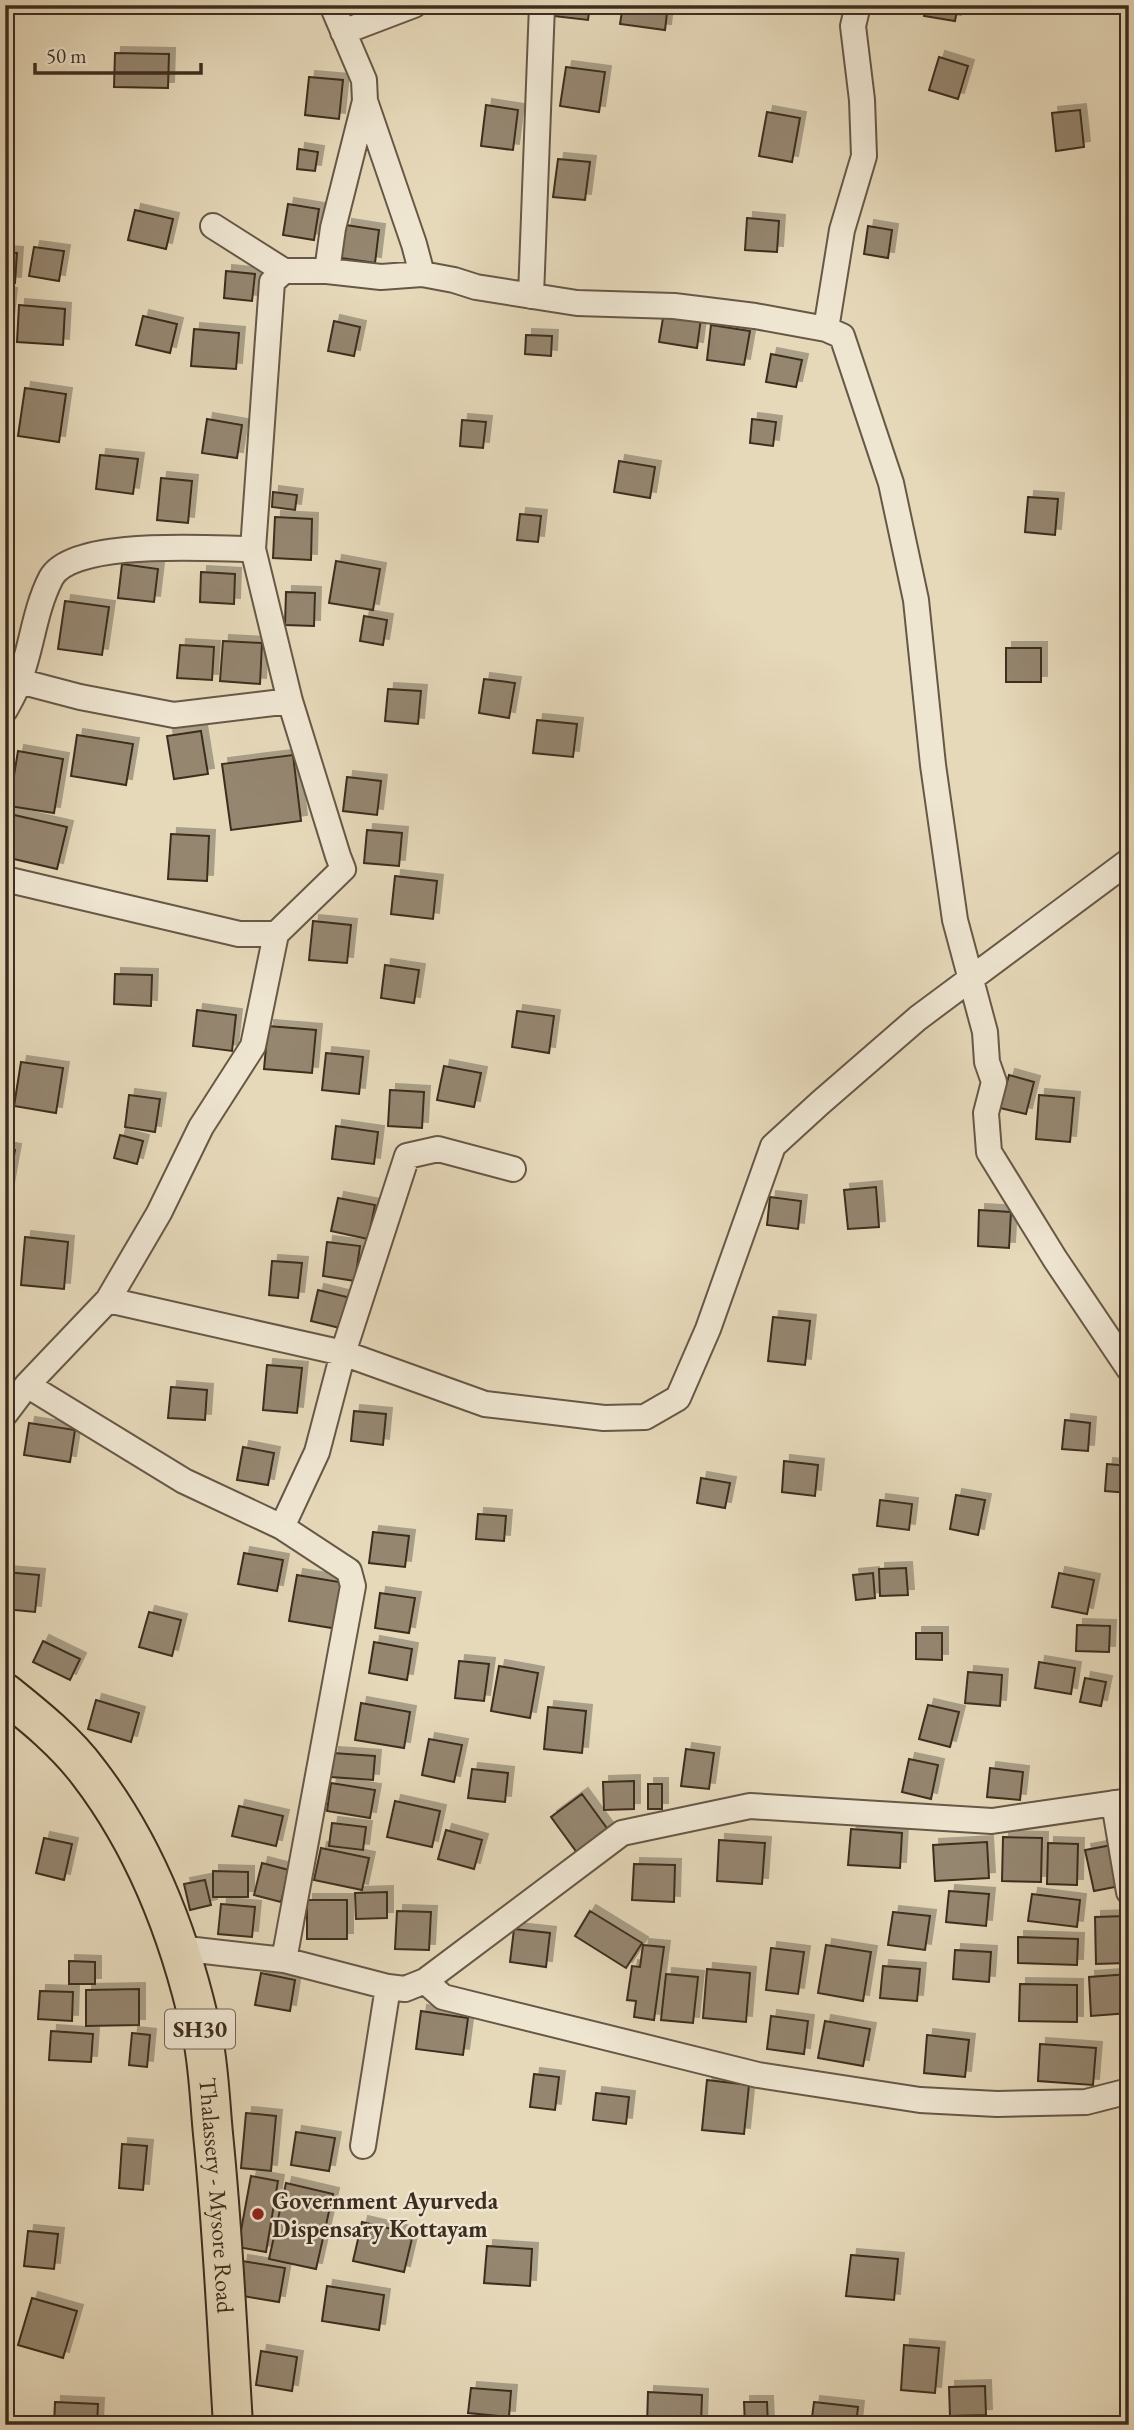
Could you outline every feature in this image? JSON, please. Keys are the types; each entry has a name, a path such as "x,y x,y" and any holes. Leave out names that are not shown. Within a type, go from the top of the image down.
{"main road":[{"name":"Thalassery - Mysore Road","path":"5,1693 51,1731 88,1771 116,1810 148,1870 178,1948 203,2040 220,2201 233,2425"}],"street":[{"path":"332,5 364,80 365,101 422,274"},
{"path":"343,32 414,5"},
{"path":"531,296 542,5"},
{"path":"826,328 842,230 864,156 862,100 853,26 858,5"},
{"path":"327,271 333,228 365,101"},
{"path":"213,226 285,271 327,271 381,277 422,274 576,303 674,306 755,316 826,328 842,337 891,483 916,600 933,765 953,907 985,1032 987,1062 994,1082 986,1113 989,1152 1055,1259 1129,1369"},
{"path":"5,1414 27,1385 108,1300 159,1213 201,1127 253,1046 276,933 343,869 290,701 253,550 272,282 285,271"},
{"path":"5,710 19,681 40,602 52,575 70,561 131,548 253,550"},
{"path":"19,681 80,697 174,716 290,701"},
{"path":"108,1300 343,1353 485,1404 604,1418 645,1417 678,1398 708,1329 773,1146 918,1018 1129,861"},
{"path":"5,879 239,934 276,933"},
{"path":"282,1527 317,1452 343,1353 407,1156 438,1149 513,1169"},
{"path":"27,1385 184,1481 282,1527 349,1571 353,1586 284,1960"},
{"path":"178,1948 284,1960 405,1989 425,1982 622,1833 750,1806 992,1821 1121,1802 1129,1892"},
{"path":"425,1982 443,1997 758,2075 893,2096 997,2104 1086,2102 1129,2091"},
{"path":"363,2146 388,1987"}],"building":[{"path":"177,5 205,5 204,13 176,9"},
{"path":"555,5 590,5 588,20 553,16"},
{"path":"623,5 668,5 665,30 620,24"},
{"path":"926,5 958,5 955,21 924,16"},
{"path":"115,53 169,54 168,88 114,87"},
{"path":"939,57 968,66 958,99 929,90"},
{"path":"566,67 605,72 599,112 560,106"},
{"path":"309,77 343,80 339,119 305,115"},
{"path":"486,105 518,110 513,150 481,146"},
{"path":"1080,110 1084,147 1056,151 1052,113"},
{"path":"767,112 800,118 792,162 759,156"},
{"path":"299,149 318,152 315,171 297,169"},
{"path":"558,159 590,162 585,200 553,197"},
{"path":"288,204 319,209 314,240 283,235"},
{"path":"135,210 173,219 166,249 128,240"},
{"path":"747,218 779,221 777,252 745,250"},
{"path":"346,225 379,230 375,263 341,258"},
{"path":"868,226 892,230 888,258 864,254"},
{"path":"34,247 64,251 59,281 29,276"},
{"path":"5,252 17,253 15,283 5,282"},
{"path":"226,271 255,274 252,301 224,298"},
{"path":"5,293 11,294 8,322 5,321"},
{"path":"19,305 65,309 63,345 17,342"},
{"path":"664,312 701,318 697,348 659,342"},
{"path":"143,316 177,324 170,353 136,345"},
{"path":"334,321 360,327 354,356 328,351"},
{"path":"711,325 750,331 744,365 707,360"},
{"path":"194,329 239,333 236,369 191,366"},
{"path":"526,335 552,336 551,356 525,354"},
{"path":"771,354 802,360 796,387 766,382"},
{"path":"25,388 66,394 59,442 18,436"},
{"path":"207,419 242,425 237,458 202,453"},
{"path":"752,419 776,422 773,446 750,443"},
{"path":"462,420 486,422 483,448 460,446"},
{"path":"100,455 138,459 133,494 96,489"},
{"path":"619,461 655,467 650,498 614,492"},
{"path":"161,478 192,481 188,523 157,520"},
{"path":"273,492 297,495 295,510 272,507"},
{"path":"1028,497 1058,499 1055,535 1025,532"},
{"path":"520,514 541,516 538,542 517,540"},
{"path":"275,517 312,519 311,560 273,558"},
{"path":"336,561 380,569 373,610 329,603"},
{"path":"122,564 158,569 154,602 118,598"},
{"path":"201,572 235,574 234,604 200,602"},
{"path":"286,592 315,593 314,626 285,625"},
{"path":"65,601 109,607 102,655 58,649"},
{"path":"364,616 387,620 383,645 360,641"},
{"path":"223,641 262,643 260,684 220,681"},
{"path":"180,645 214,647 212,680 177,678"},
{"path":"1006,648 1041,648 1041,682 1006,682"},
{"path":"484,679 515,683 509,718 479,713"},
{"path":"388,689 421,691 418,724 385,721"},
{"path":"537,720 577,724 573,757 533,753"},
{"path":"201,731 208,774 174,779 167,736"},
{"path":"77,735 133,744 126,785 71,776"},
{"path":"18,751 63,759 54,813 9,806"},
{"path":"293,755 301,821 231,830 222,764"},
{"path":"347,777 381,781 377,815 343,811"},
{"path":"10,814 67,827 57,869 5,857 5,836"},
{"path":"367,830 402,833 399,866 364,863"},
{"path":"171,834 209,836 207,881 168,879"},
{"path":"395,876 437,881 433,919 391,914"},
{"path":"313,921 351,925 347,963 309,960"},
{"path":"385,965 419,970 414,1003 381,998"},
{"path":"115,974 152,975 151,1006 114,1004"},
{"path":"197,1010 236,1015 232,1051 193,1046"},
{"path":"517,1011 554,1016 549,1053 512,1047"},
{"path":"268,1026 316,1030 312,1073 264,1069"},
{"path":"326,1053 363,1057 359,1094 322,1090"},
{"path":"21,1062 63,1068 56,1113 14,1106"},
{"path":"444,1066 481,1073 474,1107 437,1100"},
{"path":"1009,1075 1034,1082 1026,1114 1000,1108"},
{"path":"390,1090 424,1092 422,1128 388,1126"},
{"path":"129,1095 160,1099 155,1132 125,1127"},
{"path":"1039,1095 1074,1098 1070,1142 1036,1139"},
{"path":"336,1126 378,1132 374,1164 332,1159"},
{"path":"120,1135 143,1141 137,1164 114,1158"},
{"path":"5,1148 15,1150 8,1189 5,1189"},
{"path":"876,1187 879,1227 848,1229 844,1190"},
{"path":"770,1197 801,1201 798,1229 767,1225"},
{"path":"338,1198 375,1205 368,1239 331,1231"},
{"path":"979,1210 1011,1212 1009,1248 978,1246"},
{"path":"25,1237 68,1242 64,1289 21,1285"},
{"path":"327,1242 360,1246 355,1281 323,1276"},
{"path":"272,1261 302,1263 298,1298 269,1295"},
{"path":"318,1290 351,1298 344,1329 311,1321"},
{"path":"773,1317 810,1321 805,1365 768,1361"},
{"path":"267,1365 302,1368 297,1413 263,1410"},
{"path":"171,1387 207,1390 205,1420 168,1418"},
{"path":"354,1411 386,1414 383,1445 351,1441"},
{"path":"1065,1420 1090,1423 1088,1451 1062,1449"},
{"path":"29,1423 75,1430 70,1462 24,1455"},
{"path":"243,1447 274,1453 268,1485 237,1480"},
{"path":"784,1461 818,1465 815,1496 782,1492"},
{"path":"1107,1464 1129,1466 1129,1493 1105,1491"},
{"path":"701,1478 730,1483 725,1508 697,1503"},
{"path":"956,1495 985,1500 978,1535 950,1529"},
{"path":"880,1500 912,1504 909,1530 877,1526"},
{"path":"478,1514 506,1516 504,1541 476,1539"},
{"path":"373,1532 409,1536 405,1567 369,1563"},
{"path":"244,1553 283,1560 277,1591 238,1584"},
{"path":"906,1568 908,1595 880,1596 879,1569"},
{"path":"5,1572 39,1575 35,1612 5,1609"},
{"path":"873,1573 875,1598 856,1600 853,1575"},
{"path":"1059,1573 1094,1580 1087,1614 1052,1607"},
{"path":"297,1575 345,1583 338,1629 289,1621"},
{"path":"380,1593 415,1598 409,1633 375,1628"},
{"path":"149,1612 181,1620 172,1656 139,1647"},
{"path":"1077,1625 1110,1626 1109,1652 1076,1651"},
{"path":"916,1633 942,1633 942,1660 916,1659"},
{"path":"43,1641 80,1659 70,1680 33,1662"},
{"path":"374,1642 412,1649 407,1680 369,1673"},
{"path":"459,1661 489,1664 484,1701 455,1698"},
{"path":"1039,1662 1075,1668 1071,1694 1035,1688"},
{"path":"499,1666 538,1673 530,1718 491,1711"},
{"path":"968,1672 1002,1675 1000,1706 965,1703"},
{"path":"1085,1678 1106,1682 1101,1706 1080,1702"},
{"path":"96,1700 139,1713 131,1742 88,1729"},
{"path":"361,1703 410,1712 404,1748 355,1740"},
{"path":"928,1705 959,1712 950,1747 919,1739"},
{"path":"548,1707 586,1711 582,1753 544,1749"},
{"path":"429,1739 462,1745 454,1782 422,1775"},
{"path":"686,1749 714,1753 709,1789 681,1786"},
{"path":"333,1753 375,1756 373,1780 331,1777"},
{"path":"909,1759 938,1765 931,1799 902,1792"},
{"path":"990,1768 1023,1772 1020,1800 987,1797"},
{"path":"472,1769 508,1773 505,1802 468,1798"},
{"path":"634,1781 634,1809 604,1810 603,1782"},
{"path":"331,1783 375,1790 370,1818 327,1811"},
{"path":"648,1784 662,1784 662,1809 648,1809"},
{"path":"582,1794 609,1831 578,1854 551,1817"},
{"path":"395,1801 440,1811 432,1847 387,1837"},
{"path":"239,1806 283,1816 276,1846 232,1836"},
{"path":"332,1823 366,1827 363,1850 329,1846"},
{"path":"851,1829 902,1833 900,1868 848,1865"},
{"path":"446,1830 482,1840 474,1869 438,1859"},
{"path":"1003,1837 1042,1838 1041,1882 1002,1881"},
{"path":"44,1838 72,1844 64,1880 36,1873"},
{"path":"719,1840 765,1843 762,1884 717,1881"},
{"path":"987,1842 989,1878 935,1881 933,1845"},
{"path":"1048,1843 1078,1844 1077,1885 1047,1884"},
{"path":"1112,1845 1120,1886 1094,1891 1085,1850"},
{"path":"321,1848 369,1858 362,1890 314,1880"},
{"path":"262,1863 289,1870 281,1902 254,1895"},
{"path":"634,1864 675,1865 674,1902 632,1900"},
{"path":"213,1871 248,1872 248,1897 213,1897"},
{"path":"205,1880 211,1905 190,1910 184,1884"},
{"path":"949,1891 989,1894 986,1926 946,1922"},
{"path":"387,1892 387,1918 356,1919 355,1893"},
{"path":"1032,1894 1080,1900 1077,1927 1028,1921"},
{"path":"307,1900 347,1900 347,1939 307,1939"},
{"path":"221,1904 255,1907 252,1937 218,1934"},
{"path":"397,1911 431,1912 429,1950 395,1949"},
{"path":"590,1911 642,1943 626,1968 575,1936"},
{"path":"893,1912 930,1916 925,1950 888,1945"},
{"path":"1125,1916 1126,1963 1096,1964 1095,1917"},
{"path":"514,1929 550,1933 546,1967 510,1962"},
{"path":"1018,1937 1078,1939 1077,1965 1018,1963"},
{"path":"643,1945 664,1947 654,2020 634,2017 636,2001 627,2000 632,1966 640,1967"},
{"path":"826,1945 871,1952 863,2001 818,1993"},
{"path":"771,1948 804,1952 798,1994 766,1990"},
{"path":"955,1950 991,1952 989,1982 953,1979"},
{"path":"69,1961 95,1962 95,1984 69,1984"},
{"path":"883,1966 920,1969 917,2001 880,1998"},
{"path":"707,1969 750,1973 746,2022 703,2018"},
{"path":"261,1973 295,1980 290,2011 255,2005"},
{"path":"666,1974 698,1977 693,2023 661,2020"},
{"path":"1129,1974 1129,2013 1091,2016 1089,1977"},
{"path":"1020,1984 1077,1985 1077,2022 1019,2021"},
{"path":"139,1989 139,2025 86,2026 86,1990"},
{"path":"40,1991 73,1992 72,2021 38,2019"},
{"path":"421,2011 468,2018 463,2055 416,2049"},
{"path":"771,2016 808,2021 804,2054 767,2049"},
{"path":"825,2021 870,2029 863,2066 818,2058"},
{"path":"51,2031 93,2034 91,2062 49,2060"},
{"path":"132,2033 150,2035 147,2067 129,2065"},
{"path":"927,2035 969,2040 965,2077 924,2073"},
{"path":"1040,2044 1096,2048 1093,2085 1038,2081"},
{"path":"534,2074 559,2077 555,2110 530,2107"},
{"path":"707,2080 749,2085 744,2134 702,2130"},
{"path":"596,2093 629,2097 626,2124 593,2120"},
{"path":"246,2113 276,2116 271,2171 241,2168"},
{"path":"296,2132 335,2138 329,2171 291,2165"},
{"path":"122,2144 147,2146 143,2190 119,2188"},
{"name":"Government Ayurveda Dispensary Kottayam","path":"251,2176 278,2181 266,2252 238,2247"},
{"path":"286,2183 333,2194 316,2269 269,2259"},
{"path":"362,2222 413,2234 404,2272 353,2261"},
{"path":"28,2231 58,2234 54,2269 24,2266"},
{"path":"487,2246 532,2249 530,2286 484,2283"},
{"path":"851,2255 898,2259 894,2300 846,2296"},
{"path":"242,2261 285,2268 279,2302 237,2295"},
{"path":"327,2286 384,2295 379,2330 322,2321"},
{"path":"32,2298 77,2311 63,2358 18,2345"},
{"path":"904,2345 939,2348 935,2393 901,2390"},
{"path":"261,2351 297,2357 292,2391 256,2385"},
{"path":"985,2386 986,2415 950,2416 949,2387"},
{"path":"471,2388 511,2391 509,2417 468,2413"},
{"path":"648,2392 702,2395 701,2425 647,2425"},
{"path":"55,2402 98,2404 97,2425 54,2425"},
{"path":"744,2402 767,2402 768,2425 745,2425"},
{"path":"814,2402 858,2407 856,2425 811,2425"}],"place":[{"name":"Government Ayurveda Dispensary Kottayam","path":"258,2214"}]}
